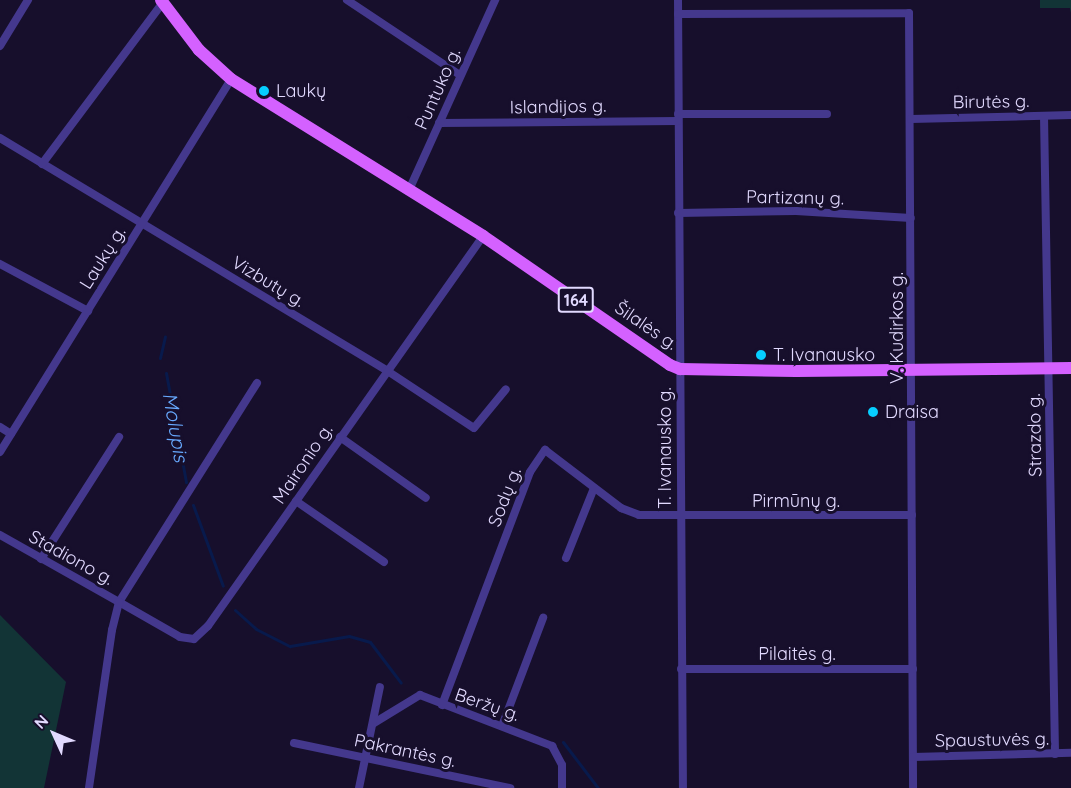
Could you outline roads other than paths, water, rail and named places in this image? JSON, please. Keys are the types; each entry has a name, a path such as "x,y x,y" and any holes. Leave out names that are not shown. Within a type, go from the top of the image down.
{"main road":[{"name":"Šilalės g.","path":"162,1 199,50 231,79 483,236 659,359 680,369 1071,368"}],"street":[{"path":"1,41 28,0"},
{"path":"347,0 460,75"},
{"name":"Puntuko g.","path":"409,190 495,0"},
{"name":"T. Ivanausko g.","path":"678,0 683,788"},
{"path":"42,164 162,1"},
{"name":"V. Kudirkos g.","path":"678,14 909,13 913,788"},
{"name":"Laukų g.","path":"0,453 231,79"},
{"name":"Islandijos g.","path":"439,123 827,114"},
{"name":"Birutės g.","path":"911,118 1071,115"},
{"name":"Strazdo g.","path":"1044,116 1055,754"},
{"name":"Vizbutų g.","path":"0,138 386,370 474,428 506,389"},
{"name":"Partizanų g.","path":"678,213 796,211 911,218"},
{"name":"Maironio g.","path":"119,602 180,637 194,639 208,626 386,370 483,236"},
{"path":"0,264 88,311"},
{"path":"119,602 257,382"},
{"path":"0,428 11,434"},
{"path":"41,559 119,437"},
{"path":"340,437 426,498"},
{"name":"Sodų g.","path":"442,705 541,453 552,452 628,513 681,518"},
{"path":"566,558 594,488"},
{"path":"296,501 384,562"},
{"name":"Pirmūnų g.","path":"681,518 912,515"},
{"name":"Stadiono g.","path":"0,535 119,602 113,624 89,788"},
{"path":"502,726 543,618"},
{"name":"Pilaitės g.","path":"681,669 913,669"},
{"path":"359,788 380,687"},
{"name":"Beržų g.","path":"374,723 420,695 552,746 562,765 562,788"},
{"name":"Pakrantės g.","path":"294,743 510,788"},
{"name":"Spaustuvės g.","path":"914,757 1071,753"}],"waterway":[{"name":"Molupis","path":"160,358 165,337"},
{"name":"Molupis","path":"166,373 186,482"},
{"name":"Molupis","path":"193,505 223,586"},
{"name":"Molupis","path":"235,610 256,629 290,646 349,636 370,642 401,683"},
{"name":"Molupis","path":"563,742 598,788"}],"place":[{"name":"Laukų","path":"264,91"},
{"name":"T. Ivanausko","path":"761,355"},
{"name":"Draisa","path":"873,412"}]}
